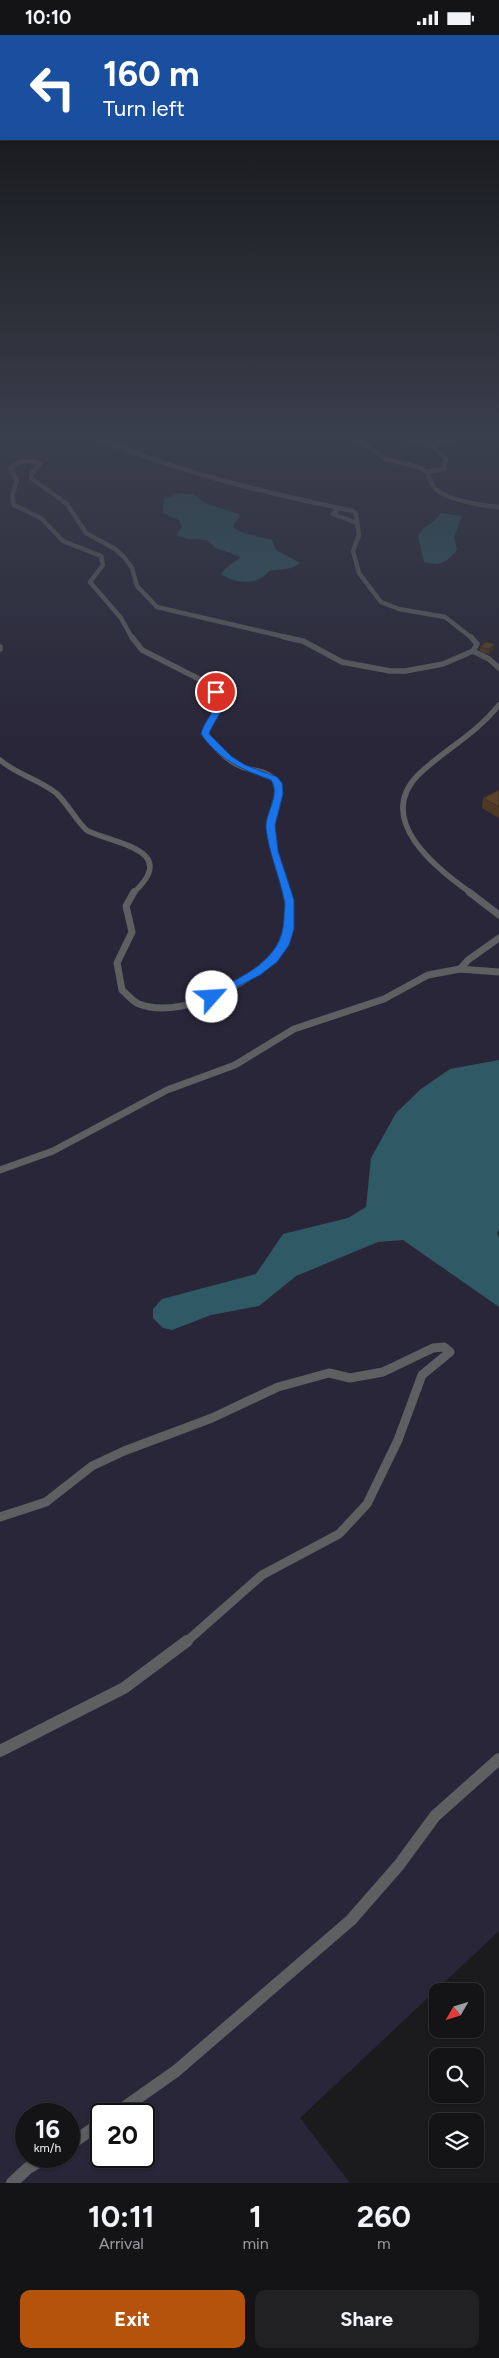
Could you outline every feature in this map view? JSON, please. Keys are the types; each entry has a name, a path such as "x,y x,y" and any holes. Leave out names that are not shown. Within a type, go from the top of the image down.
{"lane":[{"path":"0,760 11,769 45,785 58,794 86,831 103,833 132,847 143,855 150,867 149,876 129,897 126,908 132,932 117,961 121,986 129,997 144,1007 161,1009 200,1002 256,973 273,960 284,945 289,929 290,900 274,851 270,825 278,794 278,783 274,778 242,767 212,744 205,734 208,724 218,713 219,702 216,692 210,684 150,654 134,641 121,618 92,587 90,582 103,565 101,556 61,539"},
{"path":"97,539 115,549 124,557 132,568 137,586 158,607 302,641 342,662 382,670 405,671 430,667 459,659 473,651 476,645 475,640 445,617 399,609 381,602 371,585 357,569 357,559 353,551 357,539"},
{"path":"473,651 489,659 499,668"},
{"path":"499,705 476,732 419,774 410,786 404,799 403,817 421,852 464,889 499,915"},
{"path":"460,969 468,960 499,938"},
{"path":"0,1170 54,1151 167,1091 208,1077 234,1065 294,1029 384,999 428,975 460,969 499,972"},
{"path":"0,1517 46,1502 92,1466 124,1451 212,1417 278,1387 330,1373 350,1378 383,1373 433,1348 444,1347 450,1352 422,1375 398,1441 367,1504 338,1534 262,1575 171,1655 124,1688 0,1751"},
{"path":"131,2103 176,2071 352,1920 399,1865 435,1816 499,1759"},
{"path":"12,2183 28,2168"}],"shaded area":[{"path":"0,539 499,539 499,1931 444,1983 429,1983 429,1997 300,2118 350,2183 0,2183"}],"water":[{"path":"193,539 269,539 272,540 276,550 300,563 290,568 271,570 263,577 253,581 236,581 221,574 241,557 216,548 207,540"},
{"path":"419,539 455,539 457,550 450,558 435,564 424,562"},
{"path":"499,1060 499,1230 497,1233 499,1238 499,1307 403,1240 378,1242 296,1276 259,1306 211,1315 172,1330 163,1328 153,1318 153,1309 162,1299 256,1274 283,1234 348,1218 366,1207 371,1158 396,1113 421,1089 450,1069"}],"building":[{"path":"486,642 495,644 489,649 480,647"},
{"path":"499,790 499,807 483,798"}],"route":[{"path":"212,997 256,973 273,960 284,945 289,929 290,900 274,851 270,825 278,794 278,783 274,778 242,767 228,758 212,744 205,734 208,724 218,713 219,702 216,692"}]}
